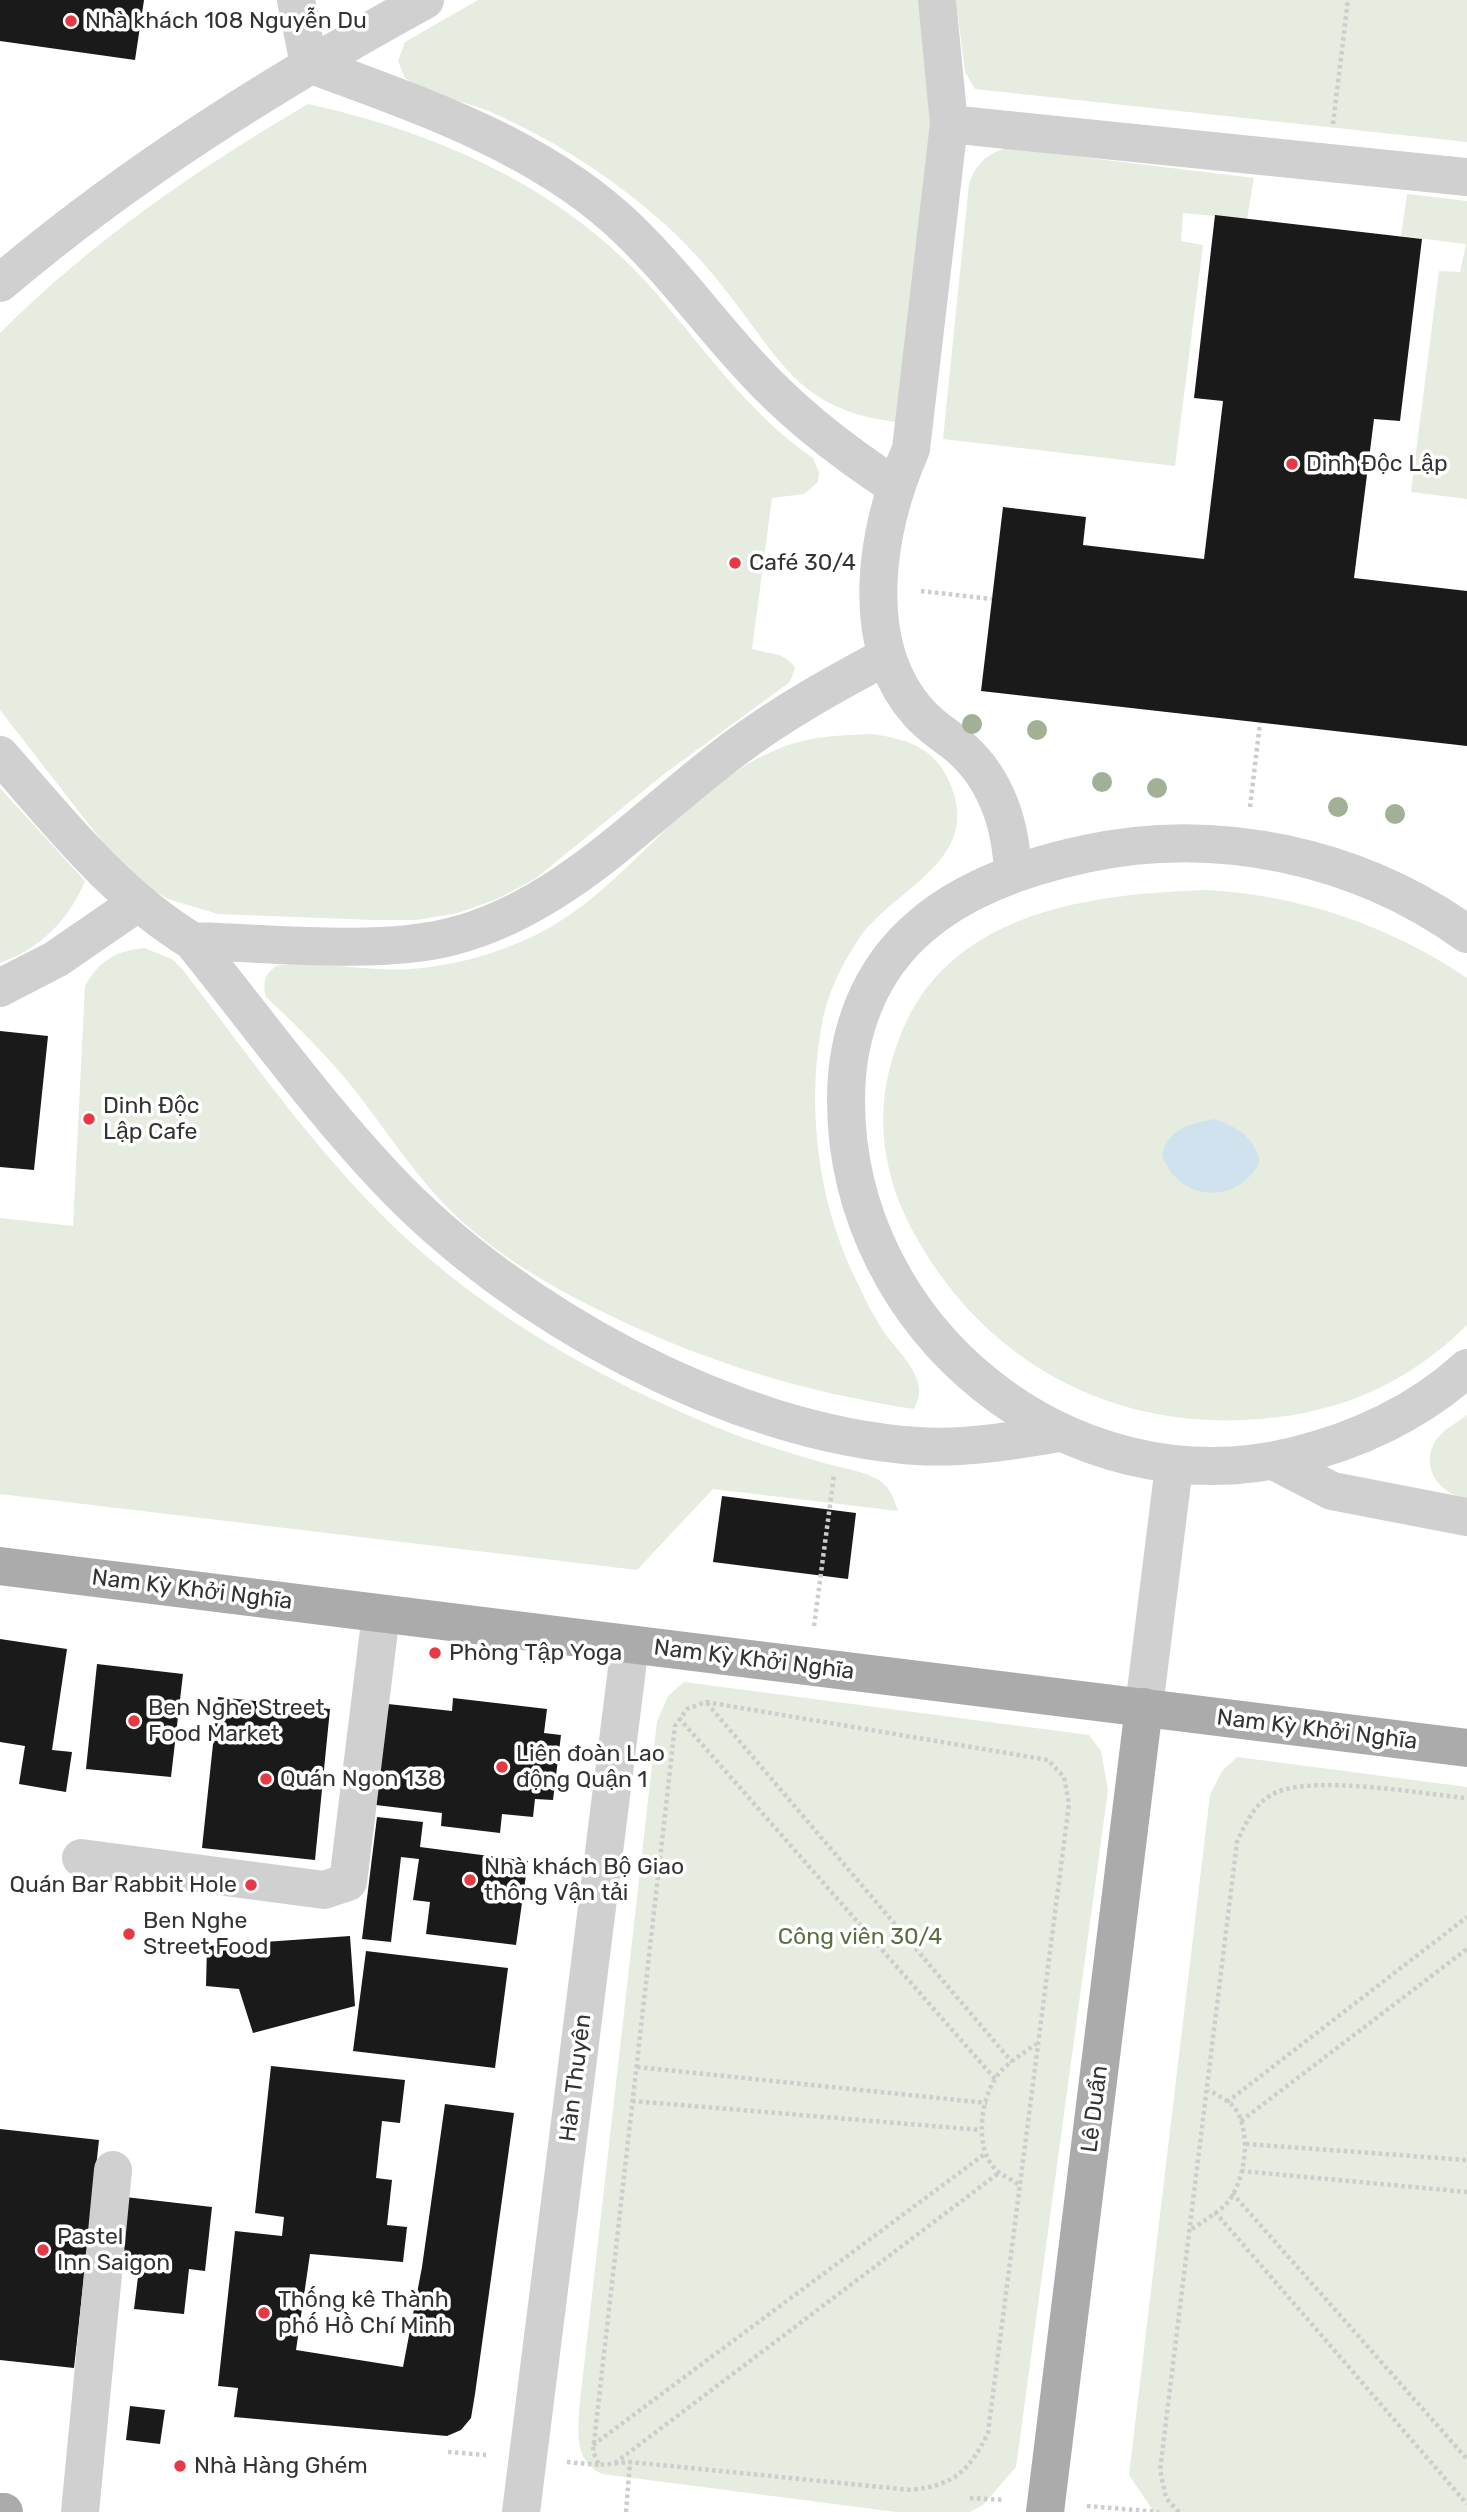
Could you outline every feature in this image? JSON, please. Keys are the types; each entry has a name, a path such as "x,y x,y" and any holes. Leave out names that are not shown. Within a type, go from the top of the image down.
{"main road":[{"name":"Nam Kỳ Khởi Nghĩa","path":"0,1566 1467,1748"},
{"name":"Lê Duẩn","path":"1045,2512 1144,1707"}],"street":[{"path":"296,0 309,64"},
{"path":"0,283 123,186 225,116 309,64 425,0"},
{"path":"937,0 949,124 911,449 895,486 884,525 878,565 879,601 887,656 904,694 918,713 976,764 994,789 1005,816 1012,845 1013,874"},
{"path":"309,64 402,99 494,140 579,189 615,217 648,249 780,398 845,453 895,486"},
{"path":"949,124 1467,177"},
{"path":"192,941 412,944 449,937 495,923 546,898 736,747 790,710 887,656"},
{"path":"0,755 116,886 136,904 192,941 387,1179 443,1233 494,1274 590,1336 658,1371 732,1402 839,1434 918,1446 956,1447 995,1444 1059,1433"},
{"path":"1467,934 1436,912 1392,888 1344,869 1295,856 1245,849 1198,844 1104,850 1013,874 938,913 901,945 883,968 869,992 850,1046 846,1121 858,1196 875,1241 897,1283 953,1356 1021,1412 1059,1433 1135,1460 1174,1466 1225,1467 1274,1461 1322,1449 1369,1431 1414,1408 1467,1368"},
{"path":"0,988 56,959 136,904"},
{"path":"1274,1461 1332,1491 1467,1517"},
{"path":"1144,1707 1174,1466"},
{"path":"81,1858 324,1890 348,1882 381,1614"},
{"name":"Hàn Thuyên","path":"522,2512 631,1644"},
{"path":"80,2512 113,2171"}],"path":[{"path":"1327,163 1348,0"},
{"path":"941,593 992,599"},
{"path":"1253,783 1260,723"},
{"path":"808,1668 839,1434"},
{"path":"706,1702 1012,2062"},
{"path":"706,1702 1048,1760 1064,1777 1069,1804 988,2433 974,2461 956,2478 937,2487 911,2490 630,2462 599,2465 593,2445 675,1726 687,1709 706,1702"},
{"path":"679,1718 996,2080"},
{"path":"1179,2512 1166,2498 1160,2470 1209,2090 1237,1842 1251,1813 1269,1796 1288,1787 1314,1784 1467,1798"},
{"path":"1227,2102 1467,1917"},
{"path":"1241,2120 1467,1949"},
{"path":"1018,2184 1000,2172 986,2153 981,2130 986,2103 999,2072 1036,2044"},
{"path":"637,2067 986,2103"},
{"path":"1191,2230 1228,2202 1241,2171 1246,2144 1241,2120 1227,2102 1209,2090"},
{"path":"632,2101 981,2130"},
{"path":"1246,2144 1467,2160"},
{"path":"593,2445 986,2153"},
{"path":"1241,2171 1467,2192"},
{"path":"614,2464 1000,2172"},
{"path":"1232,2193 1467,2459"},
{"path":"1215,2212 1467,2504"},
{"path":"626,2512 630,2462"}],"green space":[{"path":"478,0 918,0 933,132 896,422 837,407 797,380 691,249 658,218 610,180 573,155 513,122 425,89 405,78 398,61 405,42"},
{"path":"956,0 1467,0 1467,142 975,89 965,72"},
{"path":"308,104 402,130 448,147 493,168 576,219 614,250 649,285 746,399 789,440 813,458 819,472 818,482 804,494 772,498 752,649 787,659 795,668 790,682 664,774 535,879 497,899 458,913 416,920 218,914 168,899 146,886 111,853 0,710 0,333 71,268 146,209"},
{"path":"1007,148 1254,178 1247,219 1183,213 1181,241 1203,245 1175,466 943,439 969,184 983,161 993,153"},
{"path":"1407,194 1467,201 1467,499 1411,492 1439,271 1460,272 1466,244 1401,236"},
{"path":"872,734 918,747 943,769 957,808 955,831 946,851 932,870 876,919 860,937 835,981 821,1029 815,1095 816,1128 826,1195 835,1227 846,1258 872,1312 916,1377 919,1393 914,1409 834,1394 757,1374 720,1361 607,1314 526,1269 488,1243 453,1213 415,1170 336,1067 266,997 264,987 267,975 278,965 411,969 458,962 520,942 568,916 599,892 685,811 747,764 805,740"},
{"path":"0,788 85,881 70,909 51,931 28,949 0,963"},
{"path":"1203,890 1273,898 1341,916 1406,942 1467,978 1467,1325 1418,1366 1392,1382 1364,1395 1306,1413 1243,1420 1193,1419 1144,1411 1098,1397 1055,1378 1015,1352 979,1320 947,1284 908,1221 886,1157 883,1112 885,1090 896,1047 922,995 946,966 961,953 1004,927 1058,908 1116,897"},
{"path":"144,948 172,959 183,970 282,1101 362,1195 391,1224 466,1288 547,1343 678,1411 760,1444 873,1477 889,1490 898,1511 713,1489 637,1570 0,1494 0,1218 73,1226 85,986 96,970 109,959"},
{"path":"1467,1415 1467,1499 1440,1485 1431,1469 1430,1460 1431,1450 1439,1436"},
{"name":"Công viên 30/4","path":"684,1682 1089,1735 1101,1751 1108,1790 1016,2467 983,2505 970,2512 896,2512 602,2474 587,2462 580,2447 579,2410 657,1721 668,1696"},
{"path":"1237,1757 1467,1787 1467,2512 1154,2512 1129,2475 1210,1795 1222,1771"}],"water":[{"path":"1214,1119 1244,1134 1260,1162 1250,1176 1237,1186 1223,1192 1208,1193 1181,1182 1170,1171 1162,1155 1175,1133 1189,1125"}],"building":[{"name":"Nhà khách 108 Nguyễn Du","path":"0,0 144,0 135,60 0,41"},
{"name":"Dinh Độc Lập","path":"1215,215 1422,239 1400,421 1374,419 1354,578 1467,591 1467,746 981,691 1003,507 1086,517 1083,545 1204,559 1223,401 1194,398"},
{"path":"0,1031 48,1036 34,1170 0,1167"},
{"path":"722,1496 856,1513 848,1579 713,1562"},
{"path":"0,1639 67,1649 52,1750 72,1752 66,1792 19,1784 25,1746 0,1742"},
{"name":"Ben Nghe Street Food Market","path":"97,1664 183,1674 171,1777 86,1769"},
{"name":"Quán Ngon 138","path":"218,1697 330,1709 315,1860 202,1848"},
{"name":"Liên đoàn Lao động Quận 1","path":"453,1698 547,1709 544,1733 561,1735 553,1800 535,1799 533,1817 502,1814 500,1833 441,1826 442,1813 376,1805 388,1704 452,1711"},
{"name":"Nhà khách Bộ Giao thông Vận tải","path":"377,1817 423,1822 420,1847 528,1861 516,1945 426,1934 430,1902 413,1900 419,1859 401,1857 391,1942 362,1939"},
{"path":"350,1936 355,2006 253,2033 239,1989 206,1986 207,1946"},
{"path":"366,1951 508,1968 495,2068 353,2051"},
{"path":"271,2066 405,2080 400,2123 382,2121 376,2178 392,2180 387,2225 407,2227 403,2262 310,2254 296,2350 403,2367 422,2267 445,2104 514,2113 471,2418 461,2430 447,2436 234,2417 238,2388 218,2386 235,2231 282,2236 284,2217 255,2213"},
{"name":"Pastel Inn Saigon","path":"0,2129 99,2140 74,2368 0,2360"},
{"path":"125,2197 212,2207 205,2271 189,2269 184,2314 134,2309 139,2269 116,2267"},
{"path":"130,2406 165,2410 160,2444 126,2440"}],"place":[{"name":"Nhà khách 108 Nguyễn Du","path":"71,21"},
{"name":"Dinh Độc Lập","path":"1292,464"},
{"name":"Café 30/4","path":"735,563"},
{"name":"Dinh Độc Lập Cafe","path":"89,1119"},
{"name":"Phòng Tập Yoga","path":"435,1653"},
{"name":"Ben Nghe Street Food Market","path":"134,1721"},
{"name":"Liên đoàn Lao động Quận 1","path":"502,1767"},
{"name":"Quán Ngon 138","path":"266,1779"},
{"name":"Nhà khách Bộ Giao thông Vận tải","path":"470,1880"},
{"name":"Quán Bar Rabbit Hole","path":"251,1885"},
{"name":"Ben Nghe Street Food","path":"129,1934"},
{"name":"Pastel Inn Saigon","path":"43,2250"},
{"name":"Thống kê Thành phố Hồ Chí Minh","path":"264,2313"},
{"name":"Nhà Hàng Ghém","path":"180,2466"}]}
